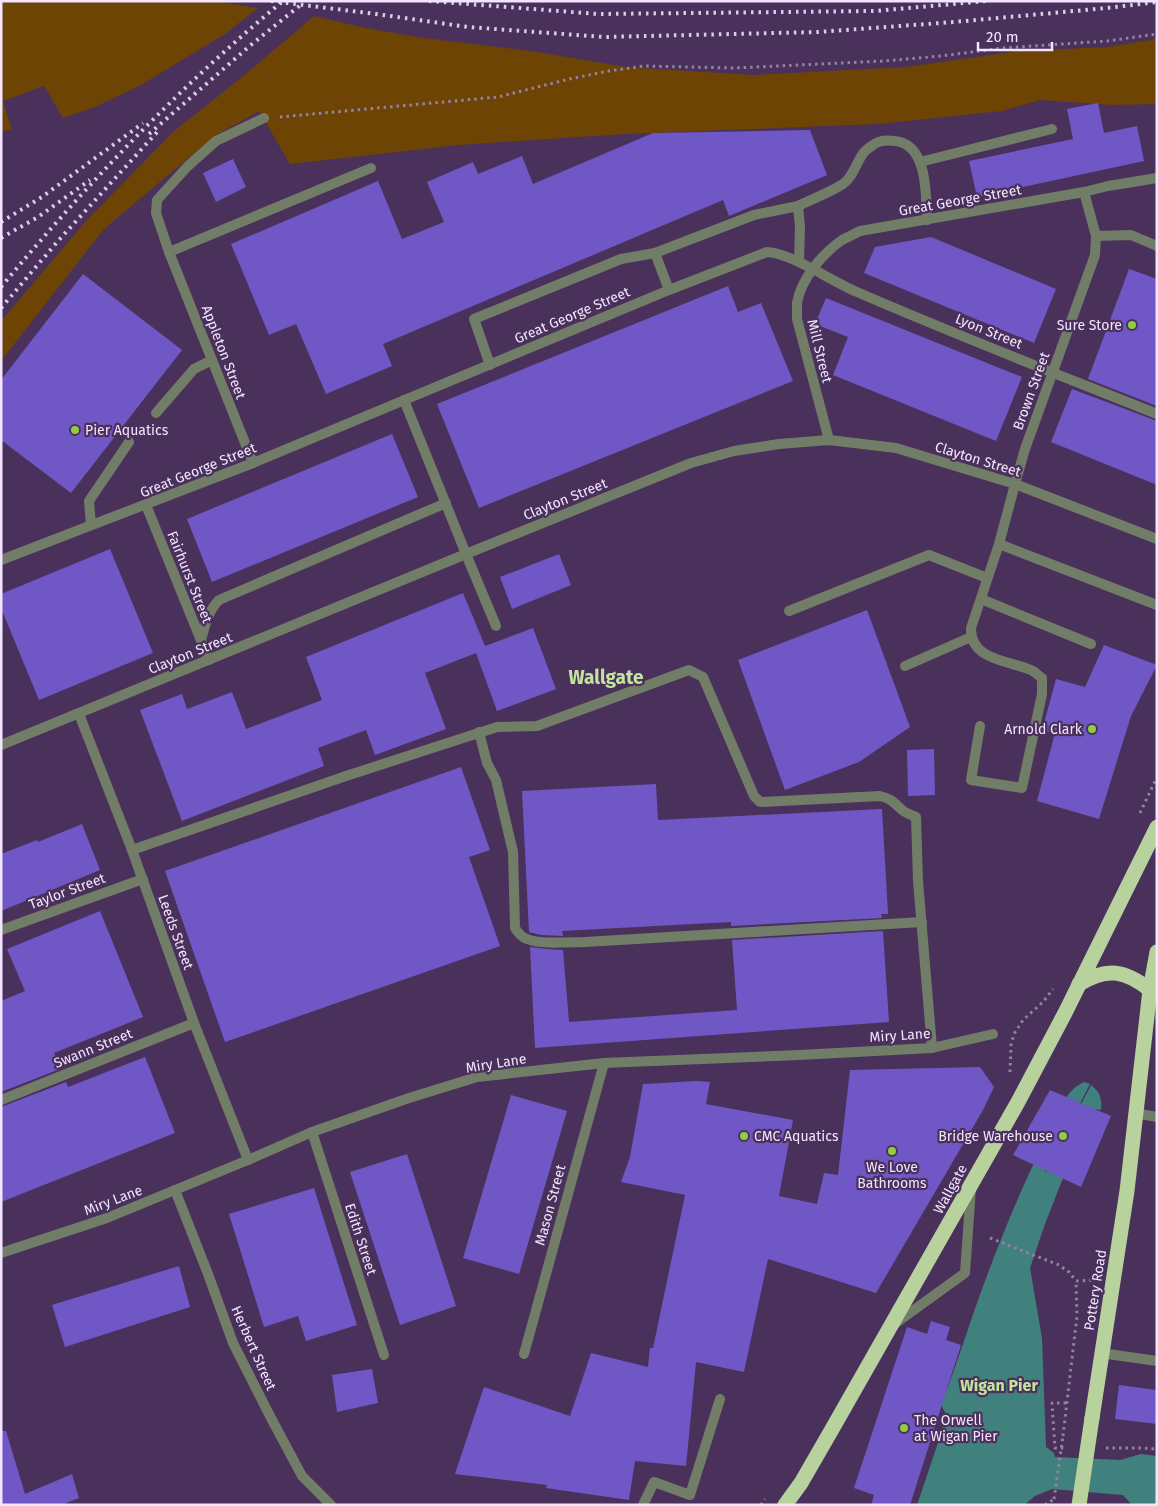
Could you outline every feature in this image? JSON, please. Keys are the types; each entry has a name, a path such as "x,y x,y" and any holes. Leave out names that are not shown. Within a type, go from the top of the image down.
{"highway":[{"name":"Wallgate","path":"785,1505 809,1468 891,1327 1022,1094 1157,827"},
{"path":"1079,984 1105,973 1118,973 1140,982 1150,990 1157,952"},
{"name":"Pottery Road","path":"1080,1505 1126,1191 1150,990"}],"street":[{"name":"Appleton Street","path":"253,463 156,214 157,200 188,166 216,140 264,118"},
{"path":"920,162 1052,129"},
{"path":"490,364 474,319 621,260 655,253 754,215 798,206 844,183 862,154 875,143 887,140 899,141 909,147 920,162 926,184 927,220"},
{"path":"170,252 371,168"},
{"name":"Great George Street","path":"3,559 253,463 670,290 767,252 776,252 812,270 842,240 860,231 1157,178"},
{"name":"Brown Street","path":"971,637 971,628 999,544 1024,449 1095,255 1096,236 1084,192"},
{"path":"798,206 800,227 799,262"},
{"path":"1096,236 1131,235 1157,246"},
{"path":"655,253 670,290"},
{"name":"Lyon Street","path":"812,270 855,291 1157,414"},
{"name":"Mill Street","path":"812,270 803,286 797,304 797,319 829,440"},
{"path":"156,413 194,369 212,360"},
{"path":"404,400 496,626"},
{"name":"Clayton Street","path":"1,745 691,463 734,451 779,444 829,440 896,448 1015,484 1157,539"},
{"path":"91,525 89,501 129,442"},
{"path":"201,640 209,613 219,600 446,503"},
{"name":"Fairhurst Street","path":"146,505 209,660"},
{"path":"999,544 1157,605"},
{"path":"789,611 929,555 988,578"},
{"path":"981,599 1090,644"},
{"path":"905,666 971,637 976,646 986,655 1033,672 1042,678 1042,694 1022,788 971,780 980,726"},
{"path":"132,850 479,732 497,727 537,726 689,670 703,677 754,796 760,802 880,796 889,798 902,810 916,817 918,881 932,1048"},
{"name":"Leeds Street","path":"79,714 143,879 194,1023 248,1160"},
{"path":"479,732 486,763 496,780 513,852 515,928 526,939 540,942 585,942 922,922"},
{"name":"Taylor Street","path":"1,930 143,879"},
{"name":"Swann Street","path":"1,1100 194,1023"},
{"name":"Miry Lane","path":"1,1252 107,1218 312,1132 409,1098 477,1077 604,1063 932,1048 993,1034"},
{"name":"Mason Street","path":"524,1354 604,1063"},
{"path":"1135,1113 1157,1116"},
{"name":"Edith Street","path":"312,1132 384,1355"},
{"path":"891,1327 965,1273 972,1183"},
{"name":"Herbert Street","path":"174,1190 238,1352 302,1476 331,1505"},
{"path":"1101,1354 1157,1360"},
{"path":"643,1505 654,1482 690,1496 720,1399"}],"path":[{"path":"264,118 498,97 610,70 644,66 734,68 884,61 1003,48 1107,41 1157,34"},
{"path":"1138,820 1157,777"},
{"path":"1010,1080 1010,1059 1014,1034 1023,1020 1043,1002 1055,985"},
{"path":"990,1238 1059,1265 1069,1272 1076,1281 1077,1316 1063,1436 1054,1499 1047,1504"},
{"path":"1076,1281 1098,1280"}],"shaded area":[{"path":"1,1 214,1 258,8 225,34 141,85 95,107 63,118 44,86 3,101 12,130 1,131"},
{"path":"314,16 416,37 538,52 625,67 753,75 906,67 1018,51 1107,47 1157,39 1157,104 1112,105 1040,100 1002,111 878,124 625,134 459,145 290,164 259,111 216,135 104,229 1,361 1,321 87,220 173,132"},
{"path":"1084,1082 1090,1084 1045,1172 1091,1085 1100,1096 1101,1110 1095,1109 1061,1183 1030,1268 1042,1338 1046,1447 1054,1453 1055,1457 1120,1460 1141,1454 1157,1456 1157,1505 1132,1505 1123,1495 1052,1489 1035,1496 1024,1505 917,1505 947,1416 941,1405 1001,1239 1060,1107 1070,1092"}],"building":[{"path":"1098,103 1104,133 1137,126 1144,161 977,197 969,161 1073,139 1067,109"},
{"path":"810,130 827,175 729,216 723,200 383,344 392,366 326,394 296,324 269,335 231,244 378,181 402,239 444,222 427,182 473,162 478,174 522,156 533,184 653,133"},
{"path":"233,159 246,187 216,202 203,173"},
{"path":"931,237 1056,289 1034,343 864,273 875,247"},
{"name":"Sure Store","path":"1129,269 1157,279 1157,406 1088,379"},
{"path":"83,274 182,350 71,493 1,440 1,380"},
{"path":"728,286 738,312 761,303 793,381 479,508 437,404"},
{"path":"826,298 1022,377 996,441 833,375 848,337 815,324"},
{"path":"1072,389 1157,421 1157,485 1051,442"},
{"path":"392,434 418,497 212,582 187,519"},
{"path":"110,549 153,653 39,700 1,608 1,594"},
{"path":"559,554 571,585 512,609 500,577"},
{"path":"463,593 485,646 533,628 556,689 497,711 476,653 425,673 446,729 375,755 366,730 318,748 324,766 182,821 140,710 182,694 187,709 232,692 246,729 322,700 306,657"},
{"path":"867,610 910,727 859,762 785,790 738,660"},
{"path":"1104,645 1157,665 1131,716 1099,819 1037,801 1055,733 1042,731 1056,679 1085,687"},
{"path":"934,749 935,795 908,796 907,750"},
{"path":"461,767 490,850 469,857 500,946 225,1042 165,871"},
{"path":"656,784 658,820 882,809 888,914 881,914 882,918 731,926 731,922 562,931 563,936 541,935 529,932 522,791"},
{"path":"82,824 100,870 1,911 1,854 37,840 38,842"},
{"path":"100,911 143,1017 54,1053 60,1069 1,1092 1,1001 25,991 7,949"},
{"path":"883,931 889,1022 535,1048 530,947 563,950 569,1022 737,1010 732,940"},
{"path":"145,1057 175,1133 1,1202 1,1107 66,1082 68,1087"},
{"path":"980,1067 994,1087 983,1110 876,1293 768,1259 744,1372 696,1362 686,1466 635,1461 629,1500 546,1488 547,1485 455,1474 484,1387 570,1416 591,1353 648,1367 650,1348 653,1348 685,1195 621,1182 630,1157 643,1084 710,1082 706,1104 793,1120 779,1196 817,1204 824,1173 838,1175 850,1070"},
{"name":"Bridge Warehouse","path":"1050,1090 1111,1116 1081,1187 1013,1155"},
{"path":"511,1095 567,1111 519,1274 463,1258"},
{"path":"407,1154 456,1306 400,1325 350,1172"},
{"path":"314,1188 357,1325 306,1341 298,1316 264,1327 229,1214"},
{"path":"179,1266 190,1307 65,1347 52,1305"},
{"name":"The Orwell at Wigan Pier","path":"931,1321 950,1327 946,1340 961,1345 910,1505 871,1505 874,1495 854,1488 907,1327 927,1334"},
{"path":"372,1369 378,1403 337,1412 332,1375"},
{"path":"1119,1385 1157,1390 1157,1424 1115,1419"},
{"path":"1,1431 6,1431 25,1494 72,1474 79,1498 61,1505 1,1505"}],"railway":[{"path":"271,1 468,27 604,37 818,32 954,22 1157,2"},
{"path":"1,287 67,211 136,137 208,67 283,1"},
{"path":"429,1 598,14 875,11 987,1"},
{"path":"149,134 252,44 303,3"},
{"path":"1,222 42,197 143,123"},
{"path":"1,308 58,241 159,130"},
{"path":"1,238 38,217 90,180"}],"place":[{"name":"Sure Store","path":"1132,325"},
{"name":"Pier Aquatics","path":"75,430"},
{"name":"Arnold Clark","path":"1092,729"},
{"name":"CMC Aquatics","path":"744,1136"},
{"name":"Bridge Warehouse","path":"1063,1136"},
{"name":"We Love Bathrooms","path":"892,1151"},
{"name":"The Orwell at Wigan Pier","path":"904,1428"}],"district":[{"name":"Wallgate","path":"606,677"},
{"name":"Wigan Pier","path":"999,1385"}]}
